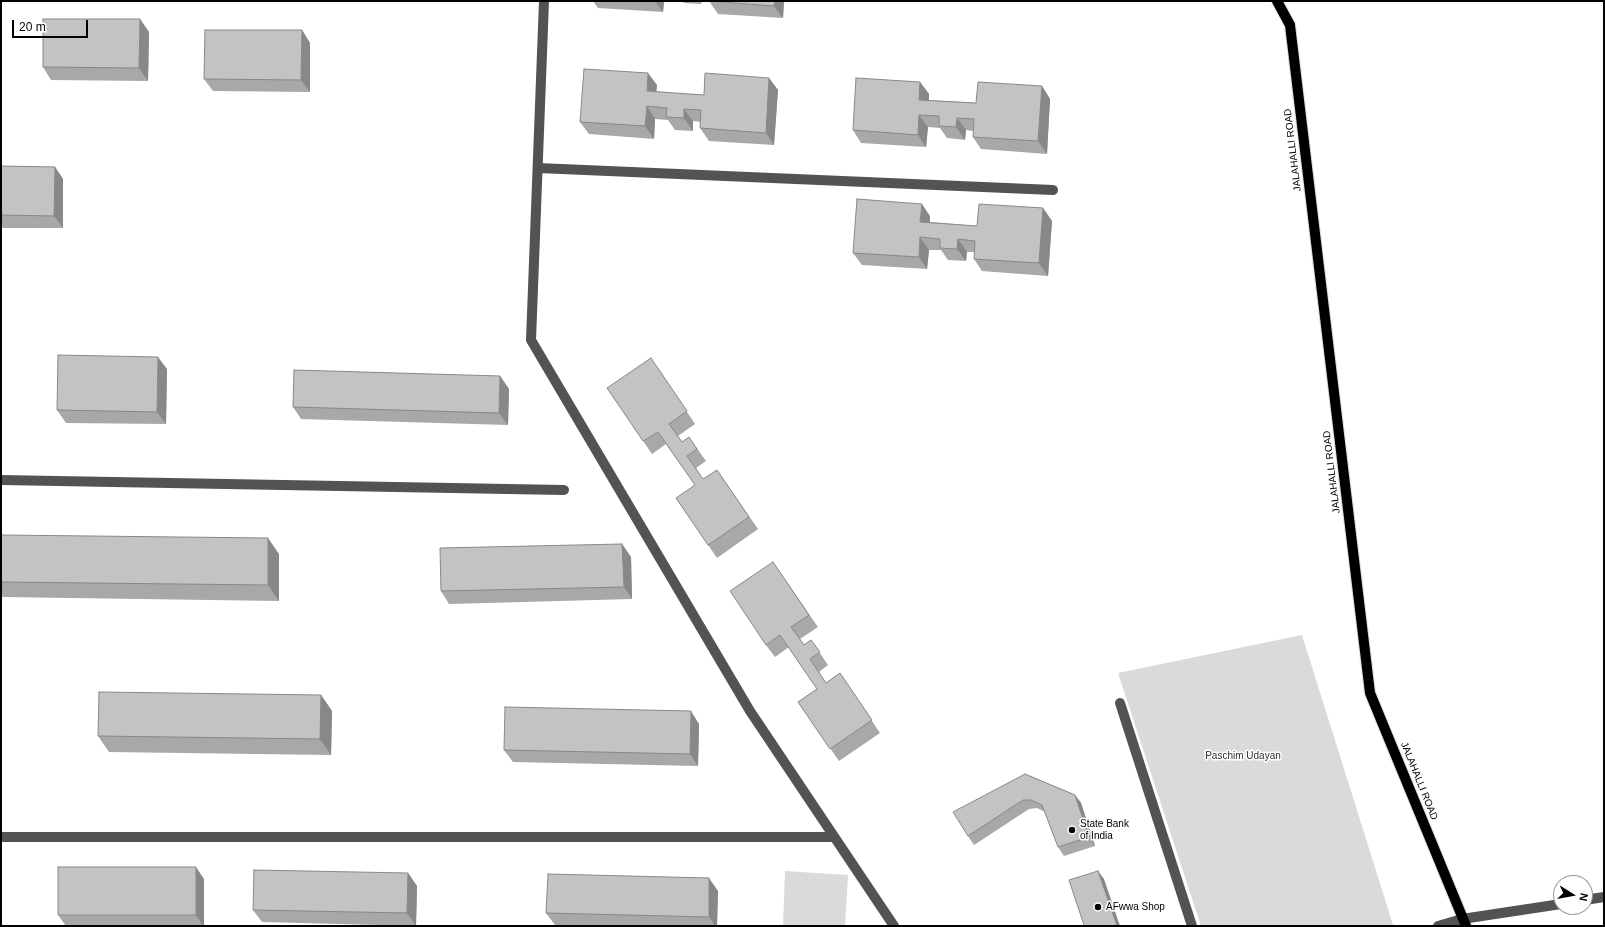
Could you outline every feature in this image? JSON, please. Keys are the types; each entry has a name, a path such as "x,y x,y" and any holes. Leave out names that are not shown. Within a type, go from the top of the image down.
{"main road":[{"name":"JALAHALLI ROAD","path":"1277,1 1290,25 1370,693 1464,922"}],"lane":[{"path":"544,1 531,340 750,711 894,926"},
{"path":"538,168 1053,190"},
{"path":"1,480 564,490"},
{"path":"1120,703 1192,926"},
{"path":"1,837 834,837"},
{"path":"1593,899 1604,897"},
{"path":"1438,926 1553,905"}],"green space":[{"name":"Paschim Udayan","path":"1302,635 1393,925 1201,926 1118,673"},
{"path":"785,871 848,875 845,926 783,926"}],"building":[{"path":"709,1 775,1 774,6"},
{"path":"43,19 140,19 139,68 43,67"},
{"path":"205,30 302,30 301,80 204,79"},
{"path":"584,69 648,73 647,91 704,95 705,73 769,78 766,133 700,128 701,110 684,109 684,118 666,117 667,108 647,106 645,126 580,122"},
{"path":"856,78 920,82 919,100 976,103 978,82 1042,86 1038,141 973,137 974,119 957,118 956,127 939,126 939,116 919,115 918,135 853,130"},
{"path":"1,166 55,167 54,216 1,215"},
{"path":"857,199 922,204 920,222 977,226 979,204 1043,208 1039,263 974,259 975,241 958,239 957,249 940,248 940,239 920,237 919,257 853,253"},
{"path":"58,355 158,357 157,412 57,410"},
{"path":"651,358 687,411 669,424 682,442 689,437 697,449 687,456 703,479 717,470 749,517 708,545 676,498 695,485 658,432 643,441 607,388"},
{"path":"294,370 500,376 499,413 293,407"},
{"path":"1,535 268,538 268,585 1,582"},
{"path":"622,544 624,587 441,591 440,548"},
{"path":"773,562 809,615 791,627 804,645 811,640 820,652 810,659 826,683 840,673 872,720 830,749 798,702 817,689 780,635 766,645 730,591"},
{"path":"99,692 321,695 320,739 98,736"},
{"path":"505,707 691,711 690,754 504,750"},
{"path":"1025,774 1075,795 1089,837 1058,847 1042,805 1031,800 1023,800 968,836 953,812"},
{"path":"58,867 196,867 196,915 58,915"},
{"path":"254,870 408,873 407,913 253,910"},
{"name":"AFwwa Shop","path":"1098,871 1117,926 1083,926 1084,925 1069,880"},
{"path":"548,874 709,878 709,917 546,913"}],"place":[{"name":"State Bank of India","path":"1072,830"},
{"name":"AFwwa Shop","path":"1098,907"}]}
